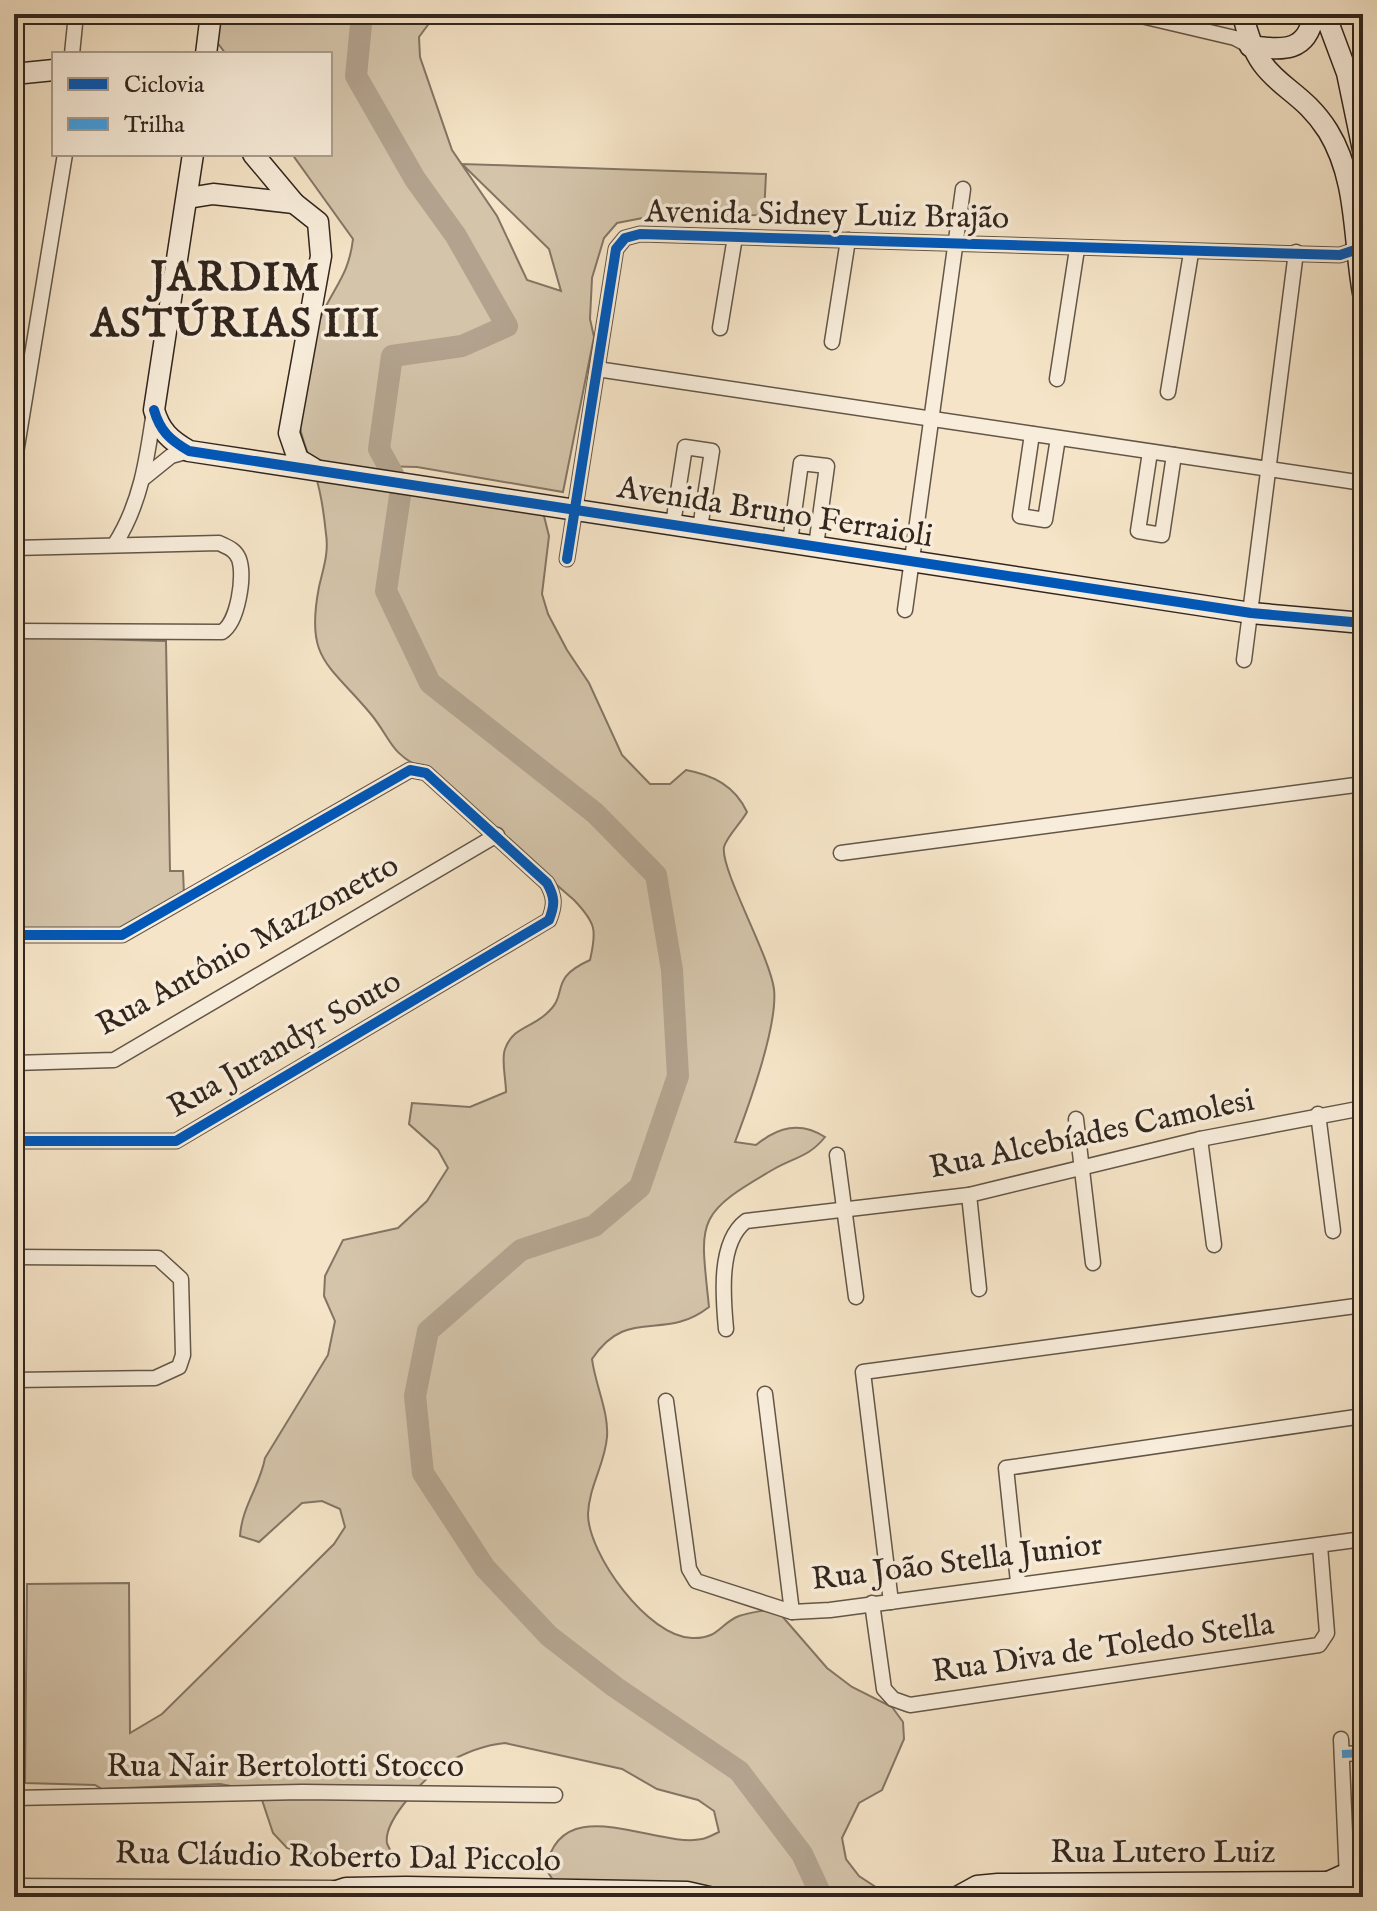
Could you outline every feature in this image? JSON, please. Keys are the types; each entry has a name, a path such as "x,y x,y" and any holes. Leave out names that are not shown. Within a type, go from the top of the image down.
{"street":[{"path":"72,52 76,14"},
{"path":"206,52 211,14"},
{"path":"1133,14 1170,21 1250,46 1277,49 1297,45 1311,32 1314,14"},
{"path":"1170,21 1185,14"},
{"path":"1243,14 1250,46 1263,68 1314,112 1328,132 1351,188 1355,250 1363,293"},
{"path":"1325,14 1347,73 1363,150"},
{"path":"14,74 52,70"},
{"path":"14,465 65,156"},
{"path":"115,544 128,524 145,477 193,156"},
{"path":"255,156 294,203 318,222 321,256 289,433 298,459 313,468"},
{"path":"905,610 963,189"},
{"path":"188,198 213,194 294,203"},
{"name":"Avenida Sidney Luiz Brajão","path":"567,559 616,249 625,238 640,234 1191,253 1296,252 1340,255 1355,250"},
{"path":"720,328 735,237"},
{"path":"832,342 848,240"},
{"path":"1057,379 1077,249"},
{"path":"1244,660 1296,252"},
{"path":"1168,392 1191,253"},
{"path":"597,369 1363,483"},
{"path":"154,410 159,426 170,440 189,451"},
{"path":"257,461 271,454 289,433"},
{"path":"1032,434 1020,516 1045,520 1058,438"},
{"path":"673,524 685,447 712,451 700,528"},
{"path":"145,477 171,456 189,451"},
{"name":"Avenida Bruno Ferraioli","path":"189,451 1251,613 1363,623"},
{"path":"1150,452 1138,531 1162,535 1174,455"},
{"path":"790,542 801,463 827,466 816,546"},
{"path":"14,548 219,543 232,549 240,561 237,615 231,627 222,632 14,631"},
{"path":"14,935 122,935 410,770 426,773 497,835"},
{"path":"841,853 1363,784"},
{"name":"Rua Jurandyr Souto","path":"14,1141 176,1141 549,920 554,907 554,894 547,883 497,835"},
{"name":"Rua Antônio Mazzonetto","path":"14,1063 114,1060 497,835"},
{"name":"Rua Alcebíades Camolesi","path":"725,1324 728,1245 734,1230 746,1221 969,1195 1084,1170 1200,1139 1318,1114 1363,1108"},
{"path":"1318,1114 1333,1231"},
{"path":"1076,1119 1093,1263"},
{"path":"1200,1139 1214,1245"},
{"path":"837,1155 856,1297"},
{"path":"969,1195 979,1289"},
{"path":"14,1257 158,1258 181,1279 183,1355 179,1367 155,1378 14,1380"},
{"path":"891,1602 863,1372 1363,1305"},
{"path":"765,1394 792,1612"},
{"name":"Rua João Stella Junior","path":"666,1401 689,1569 696,1581 792,1612 891,1602 1018,1582 1363,1539"},
{"path":"1018,1582 1006,1468 1363,1416"},
{"name":"Rua Diva de Toledo Stella","path":"872,1603 884,1689 893,1699 910,1705 1319,1645 1327,1633 1320,1546"},
{"path":"1350,1880 1341,1747 1363,1753"},
{"name":"Rua Nair Bertolotti Stocco","path":"14,1798 302,1792 555,1795"},
{"name":"Rua Lutero Luiz","path":"998,1884 1283,1890 1350,1880"},
{"path":"957,1897 977,1886 998,1884"},
{"path":"976,1897 998,1884"},
{"path":"172,1885 191,1897"},
{"name":"Rua Cláudio Roberto Dal Piccolo","path":"14,1886 406,1887 537,1893 661,1895 687,1892 709,1897"},
{"path":"378,1897 406,1887"},
{"path":"319,1897 346,1888"}],"shaded area":[{"path":"210,14 436,14 419,37 420,57 452,150 497,216 527,280 561,291 549,249 462,164 766,174 764,215 653,216 617,223 604,238 592,278 590,319 594,337 563,492 417,467 378,466 375,485 528,506 544,516 549,536 542,594 548,614 589,683 622,755 650,784 670,784 686,770 714,779 736,795 747,812 724,847 725,858 764,955 774,989 774,1005 761,1066 735,1142 756,1145 789,1128 807,1129 825,1137 807,1153 748,1185 716,1210 708,1223 705,1237 709,1307 676,1323 633,1328 619,1333 605,1343 592,1359 606,1418 607,1437 588,1514 598,1550 609,1571 640,1609 657,1624 675,1634 701,1638 713,1634 739,1616 775,1608 827,1668 852,1687 892,1707 903,1722 904,1739 882,1790 859,1803 842,1838 846,1859 859,1876 891,1897 781,1897 763,1887 758,1897 700,1897 556,1885 546,1869 555,1845 570,1832 590,1827 612,1827 683,1840 702,1839 719,1832 714,1811 698,1800 657,1789 622,1769 505,1743 452,1760 418,1788 399,1811 388,1833 388,1845 396,1860 328,1851 306,1854 287,1848 273,1833 259,1791 220,1784 102,1789 95,1785 25,1783 27,1584 129,1583 130,1733 162,1714 334,1544 345,1527 340,1509 322,1501 302,1503 259,1542 240,1536 244,1515 265,1458 328,1355 335,1321 324,1296 325,1276 343,1240 398,1228 427,1201 448,1168 438,1150 409,1124 412,1103 470,1107 506,1092 503,1059 508,1042 553,1006 563,980 590,960 594,941 591,921 574,900 422,768 397,751 370,713 332,670 318,645 315,611 327,541 321,496 301,431 298,404 316,331 346,269 353,239 293,156 332,156 332,52 224,52 213,37"},
{"path":"19,637 166,641 170,871 183,871 184,895 121,930 20,930"}],"waterway":[{"path":"362,14 356,76 415,179 456,236 507,326 462,346 392,356 379,449 401,489 386,591 430,683 595,813 656,875 672,970 678,1076 640,1187 594,1226 521,1250 428,1331 415,1396 423,1473 485,1568 549,1636 615,1687 739,1771 802,1854 822,1897"}],"marked path":[{"path":"1342,1754 1363,1753"}],"cycle path":[{"path":"567,559 616,249 625,238 640,234 1340,255 1355,250"},
{"path":"154,410 167,434 189,451 1251,613 1363,623"},
{"path":"14,935 122,935 410,770 426,773 547,883 553,901 549,920 176,1141 14,1141"}],"district":[{"name":"JARDIM ASTÚRIAS III","path":"236,302"}]}
